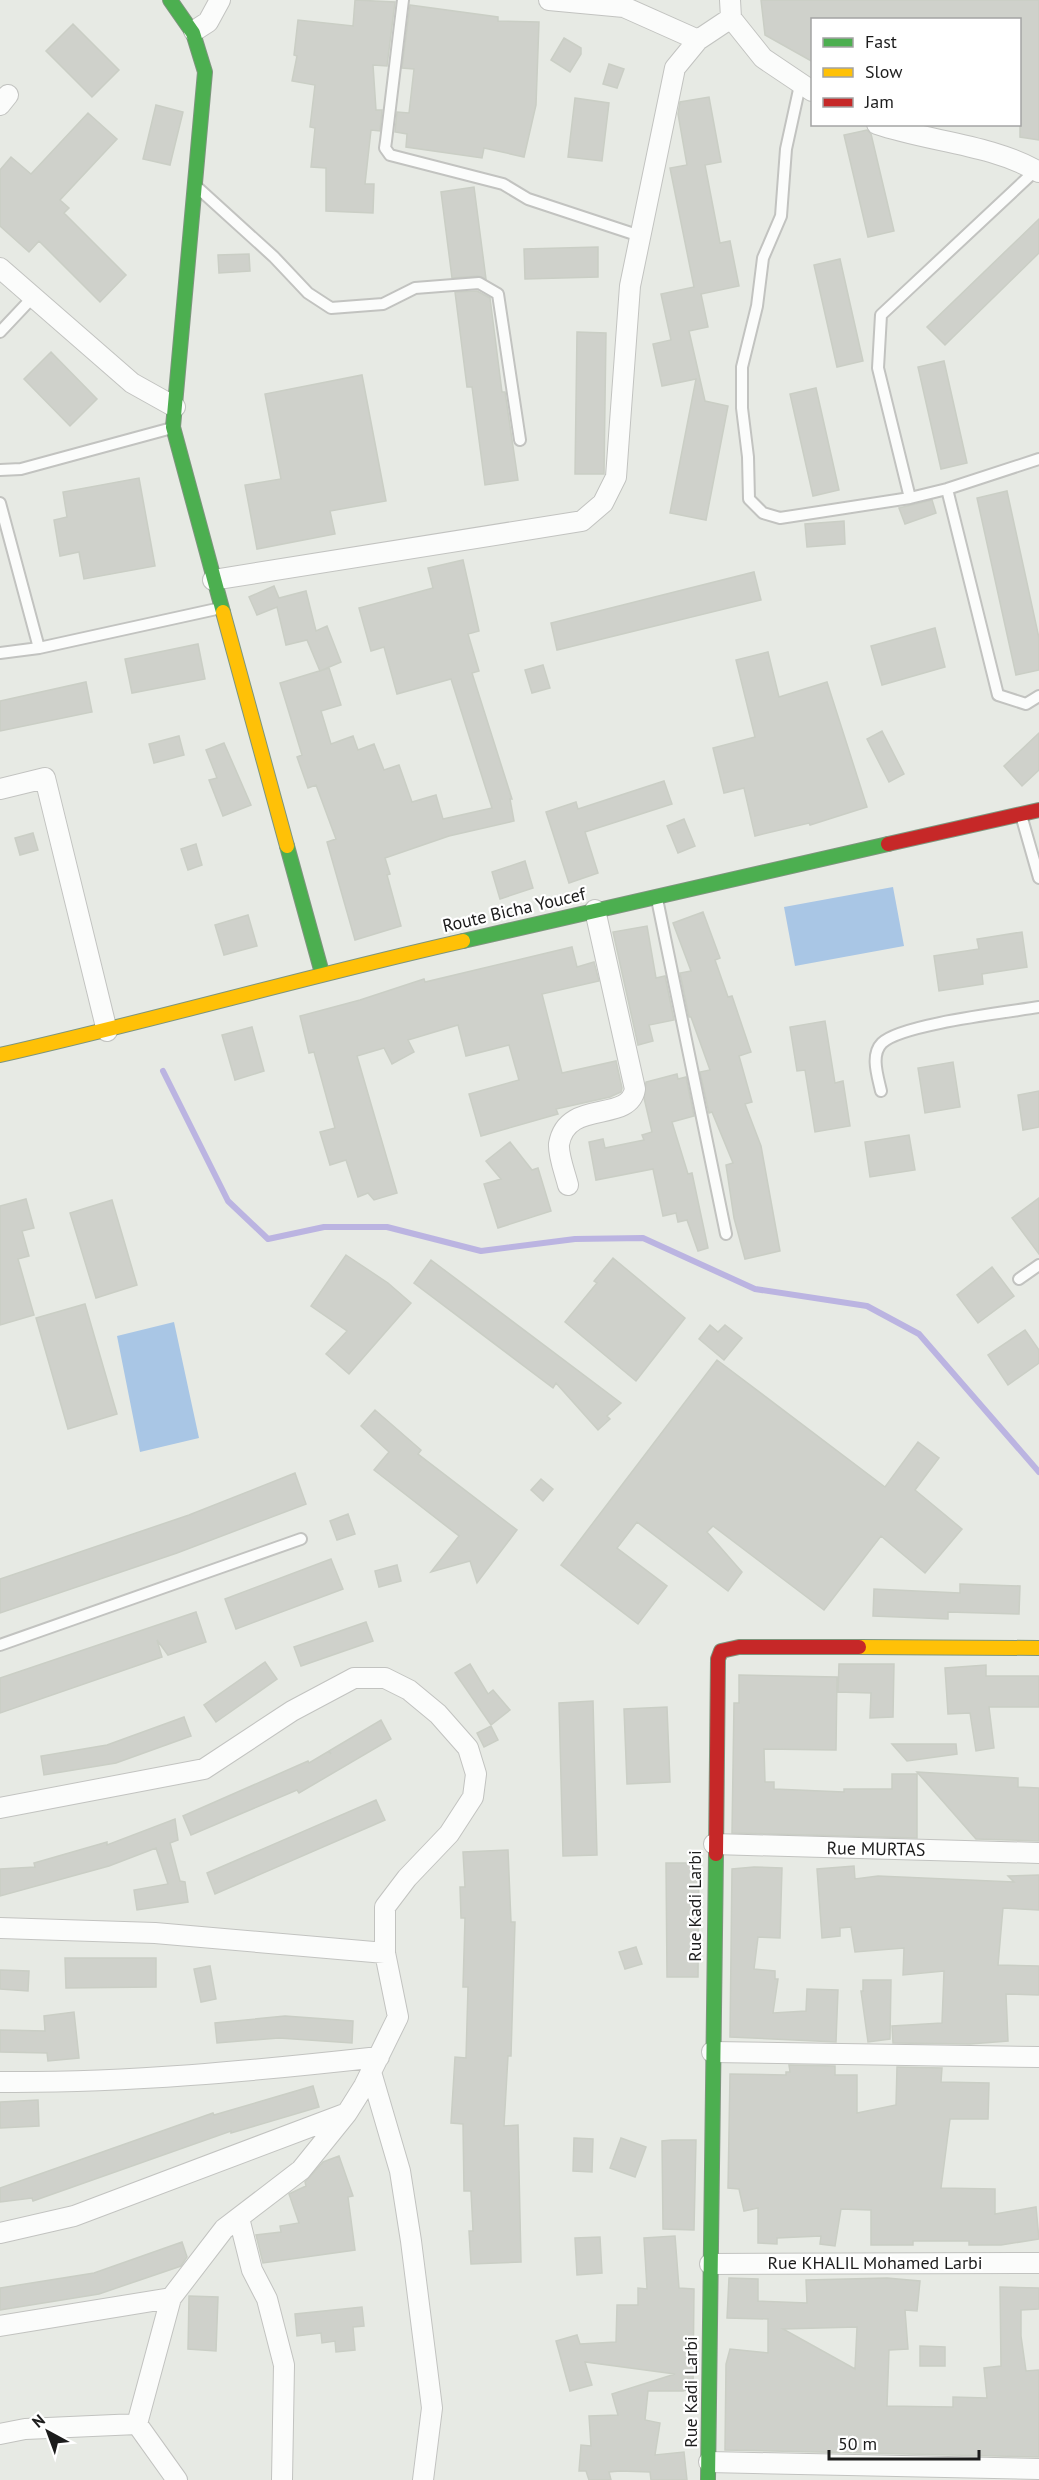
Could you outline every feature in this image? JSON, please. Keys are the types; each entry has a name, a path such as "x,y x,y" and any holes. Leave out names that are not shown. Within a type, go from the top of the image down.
{"street":[{"path":"170,0 194,31 201,50 205,72 173,428 322,973"},
{"path":"194,31 208,22 220,0"},
{"path":"549,0 624,7 698,40"},
{"path":"213,580 582,521 603,503 616,477 630,286 675,68 698,40 731,9 763,58 806,88"},
{"path":"884,126 926,139 1010,157 1038,171"},
{"path":"0,268 132,383 175,407"},
{"path":"0,789 45,777 107,1031"},
{"name":"Route Bicha Youcef","path":"0,1055 107,1031 322,973 1039,810"},
{"path":"568,1185 559,1146 567,1125 583,1116 607,1108 626,1107 633,1100 635,1089 595,910"},
{"name":"Rue Kadi Larbi","path":"709,2471 714,1844 718,1659 721,1651 739,1647 1039,1648"},
{"path":"0,1808 204,1769 292,1711 354,1678 385,1678 409,1690 438,1714 468,1748 477,1774 473,1797 449,1834 407,1878 385,1907 385,1953 398,2017 375,2064 347,2113 301,2170 224,2229 171,2298 137,2424"},
{"name":"Rue MURTAS","path":"714,1844 1039,1853"},
{"path":"0,1928 155,1933 385,1953"},
{"path":"712,2052 1039,2057"},
{"path":"0,2082 68,2082 375,2064"},
{"path":"375,2064 400,2171 432,2408 423,2480"},
{"path":"0,2233 74,2216 347,2113"},
{"path":"238,2218 252,2270 267,2299 284,2365 282,2480"},
{"name":"Rue KHALIL Mohamed Larbi","path":"710,2264 1039,2263"},
{"path":"0,2326 171,2298"},
{"path":"0,2434 25,2429 137,2424"},
{"path":"137,2424 177,2480"},
{"path":"709,2471 1039,2469"}],"lane":[{"path":"403,0 385,148 390,155 502,184 528,199 640,237"},
{"path":"806,88 786,148 781,216 763,258 757,306 742,367 742,408 748,457 748,499 763,513 780,518 910,498 947,489 1039,459"},
{"path":"910,498 878,368 881,315 1038,171"},
{"path":"196,186 274,257 308,293 331,308 383,304 415,288 479,283 490,287 498,294 520,440"},
{"path":"0,332 33,297"},
{"path":"0,471 21,469 173,428"},
{"path":"947,489 998,695 1026,704 1039,696"},
{"path":"0,503 39,648"},
{"path":"0,653 39,648 221,608"},
{"path":"1021,814 1039,878"},
{"path":"657,896 726,1234"},
{"path":"881,1091 875,1059 882,1043 900,1034 929,1026 1039,1007"},
{"path":"1019,1279 1039,1264"},
{"path":"0,1645 301,1539"}],"shaded area":[{"path":"893,887 904,946 795,966 784,907"},
{"path":"174,1322 199,1438 140,1452 117,1336"}],"building":[{"path":"355,0 395,2 387,66 373,65 376,110 382,110 380,131 371,130 365,184 374,184 373,213 326,211 326,168 311,167 315,128 310,127 315,85 292,81 297,56 294,55 298,20 353,26"},
{"path":"761,0 1039,0 1039,140 1020,137 1021,18 811,18 811,61 765,35"},
{"path":"410,5 498,17 498,21 539,22 536,105 524,157 484,148 482,158 406,147 407,134 395,132 397,112 409,113 414,69 402,68"},
{"path":"73,24 119,70 92,97 46,51"},
{"path":"564,38 581,48 581,54 570,72 551,60"},
{"path":"609,64 624,69 617,88 603,84"},
{"path":"709,97 721,162 705,165 720,243 730,241 739,286 701,294 708,327 689,331 705,401 728,406 706,520 670,513 696,379 662,386 653,344 671,340 661,294 694,287 670,168 687,165 678,114 680,102"},
{"path":"575,98 609,103 602,161 568,157"},
{"path":"156,105 183,112 170,165 143,159"},
{"path":"88,113 117,139 60,200 69,208 64,213 126,275 100,302 39,241 29,252 0,226 0,170 11,157 31,174"},
{"path":"867,130 871,134 894,231 868,237 844,135"},
{"path":"474,187 486,279 478,276 452,278 441,192"},
{"path":"1039,219 1039,253 945,345 927,327"},
{"path":"598,247 598,277 525,279 524,249"},
{"path":"249,254 250,271 219,273 218,255"},
{"path":"840,259 863,361 837,367 814,265"},
{"path":"477,291 490,298 502,392 505,392 518,480 485,485 472,387 467,387 455,292"},
{"path":"577,332 606,333 604,474 575,474"},
{"path":"51,352 97,399 70,426 24,379"},
{"path":"944,361 967,463 941,469 918,367"},
{"path":"362,375 386,501 330,511 335,534 257,549 245,485 281,479 265,394"},
{"path":"816,388 839,490 813,496 790,394"},
{"path":"139,478 155,566 84,579 79,552 60,556 54,520 67,517 63,492"},
{"path":"1007,491 1039,638 1039,670 1016,675 977,498"},
{"path":"932,500 936,513 905,524 899,508"},
{"path":"844,521 845,544 807,547 805,524"},
{"path":"463,560 479,631 468,634 479,671 472,673 512,799 510,799 514,821 449,836 385,858 390,874 387,875 401,926 355,940 327,842 336,839 316,785 308,788 297,757 302,755 280,683 329,668 341,705 321,711 331,744 353,736 358,750 374,744 384,770 399,765 412,802 436,795 443,819 492,808 451,679 397,694 384,647 371,651 359,608 433,588 428,568"},
{"path":"754,572 761,600 557,650 551,623"},
{"path":"274,586 279,598 306,591 316,631 327,626 341,662 320,671 307,640 286,645 277,607 257,615 249,597"},
{"path":"935,628 945,667 882,685 871,646"},
{"path":"198,644 205,679 132,693 125,659"},
{"path":"768,652 779,697 827,682 867,807 810,825 809,823 755,836 744,788 724,793 713,748 755,737 736,660"},
{"path":"543,665 550,688 532,693 525,670"},
{"path":"86,682 92,712 0,731 0,701"},
{"path":"882,731 904,774 889,782 867,739"},
{"path":"1039,733 1039,770 1022,786 1004,766"},
{"path":"179,736 184,755 154,763 149,744"},
{"path":"224,743 251,805 223,816 209,780 217,778 206,750"},
{"path":"664,781 672,804 585,832 598,873 569,883 546,812 576,802 578,809"},
{"path":"684,819 695,846 678,853 667,826"},
{"path":"33,833 38,850 20,855 15,838"},
{"path":"196,844 202,865 188,870 181,849"},
{"path":"525,861 533,888 500,899 492,872"},
{"path":"703,912 720,958 715,960 728,997 732,996 751,1052 739,1056 752,1102 745,1104 761,1146 780,1251 745,1259 734,1218 726,1165 733,1163 712,1112 709,1113 700,1072 710,1070 691,1017 689,1017 680,973 691,971 673,923"},
{"path":"248,915 257,946 224,955 215,925"},
{"path":"647,926 656,978 665,976 674,1020 649,1025 653,1041 638,1045 613,932"},
{"path":"1022,932 1027,967 982,974 983,984 939,991 934,956 979,949 977,939"},
{"path":"572,947 577,967 594,962 599,981 542,994 562,1073 616,1061 621,1092 610,1097 556,1109 558,1114 481,1136 469,1094 519,1080 509,1045 466,1056 458,1025 408,1040 414,1052 392,1064 384,1048 357,1056 397,1193 374,1200 368,1193 358,1197 346,1160 330,1165 320,1132 335,1128 314,1052 309,1053 300,1016 360,1000 424,979 425,982"},
{"path":"825,1021 835,1083 843,1081 850,1126 815,1132 805,1070 797,1071 790,1027"},
{"path":"252,1027 264,1071 235,1080 222,1035"},
{"path":"953,1062 960,1107 925,1113 918,1068"},
{"path":"677,1074 678,1079 686,1077 694,1116 672,1122 688,1174 692,1173 708,1248 698,1251 687,1220 678,1222 676,1213 663,1216 653,1169 596,1180 589,1142 603,1139 605,1148 644,1140 642,1135 652,1132 644,1098 646,1082"},
{"path":"1039,1091 1039,1127 1023,1130 1018,1095"},
{"path":"909,1135 915,1170 870,1177 865,1142"},
{"path":"510,1142 532,1170 538,1168 551,1211 498,1228 484,1184 501,1179 486,1161"},
{"path":"1039,1198 1039,1254 1012,1218"},
{"path":"26,1199 34,1228 22,1231 29,1256 18,1259 34,1315 0,1325 0,1206"},
{"path":"112,1200 137,1285 96,1298 70,1213"},
{"path":"346,1255 388,1283 411,1303 349,1374 326,1354 347,1331 311,1306"},
{"path":"613,1258 685,1318 636,1381 565,1322 597,1283 594,1281"},
{"path":"431,1260 621,1403 607,1416 610,1419 598,1430 556,1383 553,1388 414,1283"},
{"path":"992,1267 1014,1296 978,1323 957,1295"},
{"path":"85,1304 117,1414 68,1429 36,1318"},
{"path":"710,1325 718,1332 725,1325 742,1338 724,1360 699,1339"},
{"path":"1025,1330 1039,1350 1039,1363 1008,1385 988,1355"},
{"path":"717,1360 885,1487 918,1442 939,1458 915,1490 962,1529 925,1573 881,1536 824,1610 713,1526 707,1532 742,1572 728,1591 637,1522 617,1548 667,1586 638,1624 561,1565"},
{"path":"375,1410 421,1450 418,1454 517,1530 477,1583 470,1561 431,1572 459,1536 374,1470 389,1452 361,1426"},
{"path":"295,1473 306,1504 177,1553 0,1613 0,1579 189,1515"},
{"path":"541,1479 553,1489 543,1501 531,1490"},
{"path":"348,1514 355,1534 337,1540 330,1521"},
{"path":"331,1559 343,1589 236,1629 225,1599"},
{"path":"397,1565 401,1581 379,1587 375,1571"},
{"path":"960,1584 1020,1586 1019,1614 948,1612 948,1619 873,1616 874,1589 960,1593"},
{"path":"196,1612 206,1642 168,1655 157,1640 162,1657 0,1713 0,1678"},
{"path":"366,1622 373,1641 301,1666 294,1647"},
{"path":"265,1662 277,1679 216,1722 204,1705"},
{"path":"470,1664 488,1694 493,1690 510,1710 491,1725 455,1673"},
{"path":"839,1664 894,1664 893,1717 870,1718 871,1693 838,1692"},
{"path":"986,1665 986,1676 1039,1676 1039,1707 989,1707 994,1748 976,1751 970,1713 948,1714 945,1668"},
{"path":"739,1675 837,1677 836,1750 764,1749 765,1782 774,1782 774,1789 844,1792 844,1789 892,1789 892,1774 917,1774 917,1838 732,1833 734,1703 739,1703"},
{"path":"593,1701 597,1855 563,1856 559,1703"},
{"path":"667,1707 670,1782 627,1784 624,1709"},
{"path":"184,1717 191,1736 116,1763 44,1775 41,1756 107,1745"},
{"path":"381,1720 391,1739 299,1793 297,1790 191,1835 183,1816 308,1761 309,1763"},
{"path":"491,1726 498,1740 484,1747 477,1733"},
{"path":"892,1744 956,1744 957,1754 907,1761"},
{"path":"917,1772 1018,1778 1018,1787 1039,1788 1039,1841 976,1839"},
{"path":"376,1800 385,1820 215,1894 207,1873"},
{"path":"175,1819 178,1840 170,1843 180,1881 185,1882 188,1902 137,1910 134,1890 168,1884 156,1848 109,1866 0,1896 0,1869 35,1867 34,1863 107,1842 107,1845"},
{"path":"508,1850 511,1922 515,1922 511,2056 508,2056 504,2126 518,2125 521,2262 471,2264 469,2231 473,2231 471,2191 464,2191 463,2124 451,2123 455,2057 466,2058 468,1987 463,1987 465,1918 461,1918 460,1887 465,1887 463,1852"},
{"path":"666,1863 699,1863 698,1977 667,1977"},
{"path":"854,1866 855,1879 878,1876 1014,1882 1008,1876 1039,1875 1039,1910 1003,1908 998,1965 1039,1966 1039,1995 1006,1994 1008,2041 970,2044 893,2043 892,2026 942,2023 944,1971 903,1975 904,1948 855,1952 851,1927 840,1928 840,1936 822,1938 817,1869"},
{"path":"782,1868 780,1938 758,1937 754,1969 775,1971 775,1979 778,1979 773,2013 806,2011 807,1989 838,1990 836,2042 730,2037 732,1869"},
{"path":"636,1947 642,1964 625,1969 619,1952"},
{"path":"65,1958 156,1958 156,1987 66,1988"},
{"path":"210,1966 216,1999 201,2002 194,1969"},
{"path":"0,1970 29,1971 28,1991 0,1989"},
{"path":"863,1980 891,1980 890,2039 868,2042 861,1991 863,1991"},
{"path":"74,2012 79,2058 48,2061 47,2053 0,2052 0,2030 45,2031 44,2016"},
{"path":"285,2016 353,2021 352,2043 279,2038 217,2043 215,2023"},
{"path":"789,2065 835,2066 835,2075 857,2075 857,2113 896,2105 897,2067 942,2068 941,2082 989,2083 988,2119 950,2119 941,2188 995,2189 995,2214 1036,2207 1039,2239 1001,2245 969,2245 969,2241 913,2241 913,2245 871,2245 871,2210 841,2209 835,2246 820,2244 821,2236 777,2238 777,2244 758,2243 758,2208 744,2211 739,2189 728,2188 730,2074 786,2075 786,2072 790,2072"},
{"path":"313,2086 319,2107 231,2133 231,2131 33,2201 32,2198 0,2202 0,2188 213,2113 214,2115"},
{"path":"38,2100 39,2126 0,2128 0,2102"},
{"path":"574,2138 593,2139 592,2172 573,2171"},
{"path":"621,2138 646,2147 635,2177 610,2168"},
{"path":"696,2140 694,2230 663,2229 662,2141"},
{"path":"339,2156 353,2196 348,2197 355,2250 263,2263 256,2235 281,2232 280,2226 299,2223 289,2194 306,2186 305,2182 323,2162"},
{"path":"675,2236 679,2288 694,2289 693,2388 683,2391 648,2391 645,2420 660,2423 655,2455 684,2452 687,2480 651,2480 650,2472 620,2471 609,2472 611,2480 589,2480 586,2471 579,2471 581,2445 591,2446 589,2416 618,2415 612,2394 675,2374 585,2362 592,2385 570,2391 556,2341 577,2335 580,2344 616,2342 617,2305 638,2305 638,2288 647,2289 644,2238"},
{"path":"600,2237 602,2273 577,2275 575,2238"},
{"path":"182,2242 187,2257 181,2266 99,2294 0,2310 0,2288 94,2273"},
{"path":"729,2278 758,2279 758,2301 807,2303 806,2280 887,2278 920,2281 917,2311 905,2310 908,2349 889,2350 887,2406 953,2407 953,2397 987,2398 984,2368 1001,2366 1000,2287 1039,2288 1039,2309 1021,2310 1021,2336 1026,2371 1039,2370 1039,2457 725,2450 726,2364 730,2349 768,2353 768,2319 727,2318","holes":["857,2327 855,2369 783,2329"]},
{"path":"189,2296 218,2297 216,2351 188,2349"},
{"path":"362,2307 364,2326 353,2327 355,2350 336,2352 335,2341 322,2343 321,2333 297,2336 295,2314"},
{"path":"920,2346 945,2347 945,2366 920,2366"}],"waterway":[{"path":"163,1071 228,1201 268,1239 324,1227 387,1227 481,1251 575,1239 643,1238 755,1289 867,1306 919,1334 1039,1472"}],"traffic: fast":[{"path":"170,0 193,33 205,72 173,427 223,612"},
{"path":"463,941 888,844"},
{"path":"287,846 322,973"},
{"path":"708,2480 716,1854"}],"traffic: slow":[{"path":"223,612 287,846"},
{"path":"0,1055 463,941"},
{"path":"859,1647 1039,1648"}],"traffic: jam":[{"path":"888,844 1039,810"},
{"path":"716,1854 718,1659 721,1651 739,1647 859,1647"}]}
